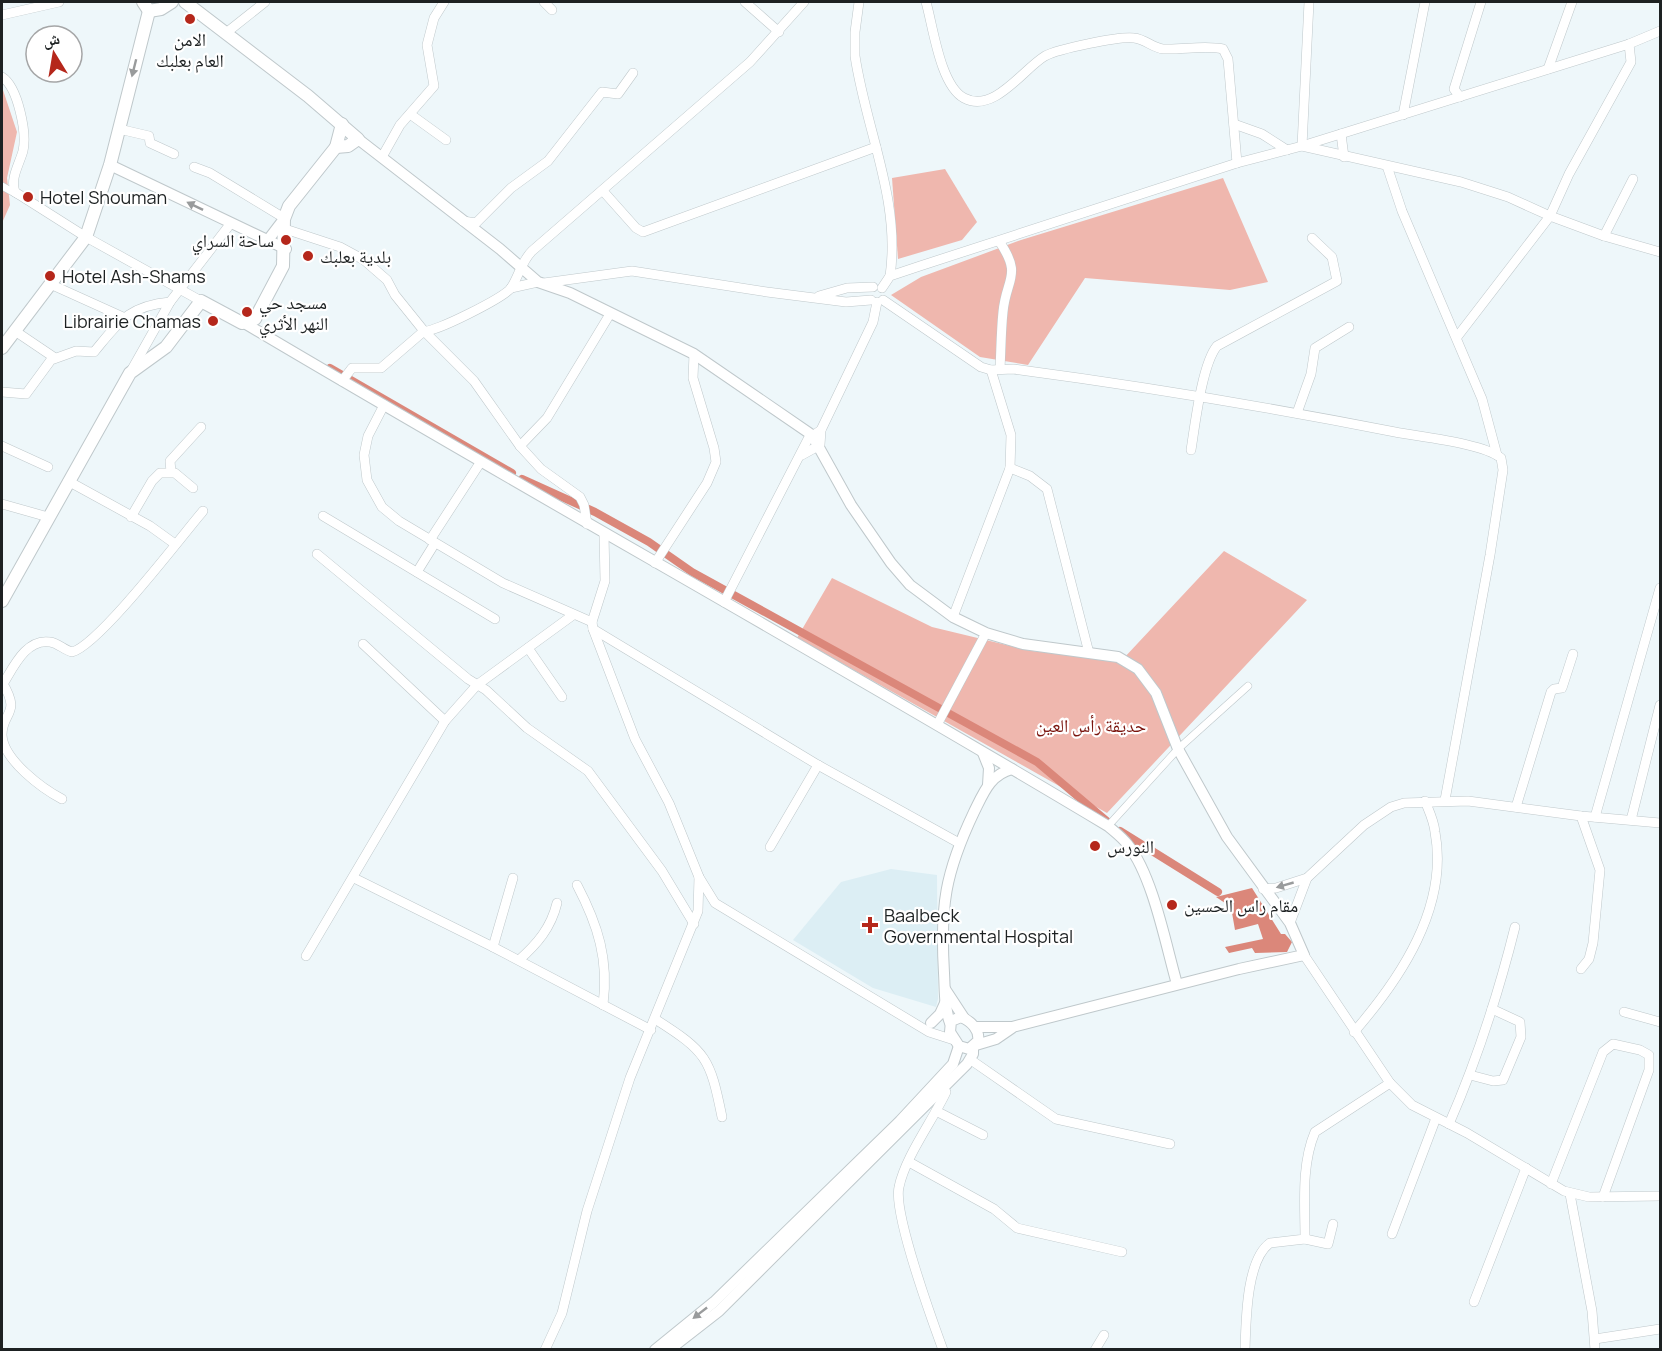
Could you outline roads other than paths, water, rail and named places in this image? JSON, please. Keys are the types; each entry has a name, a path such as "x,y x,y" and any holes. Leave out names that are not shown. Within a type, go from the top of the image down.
{"main road":[{"path":"2,348 86,237 110,165 146,6 161,9 172,2"},
{"path":"185,2 342,124 358,139 348,146 336,147"},
{"path":"2,601 130,373 166,347 201,301 246,324 258,315 284,266 286,249 284,222 289,206 336,147 342,124"}],"street":[{"path":"2,15 59,2"},
{"path":"226,33 265,2"},
{"path":"382,157 399,125 435,84 427,45 434,18 444,2"},
{"path":"544,2 552,10"},
{"path":"745,2 778,32"},
{"path":"343,379 352,368 381,368 424,331 431,332 461,315 488,306 511,288 521,267 536,247 750,62 804,2"},
{"path":"860,2 855,32 855,56 892,226 893,252 890,276"},
{"path":"926,2 945,71 952,87 968,99 980,100 998,94 1050,54 1115,39 1136,38 1160,48 1218,48 1225,51 1228,59 1237,164"},
{"path":"1302,146 1310,2"},
{"path":"1403,115 1425,2"},
{"path":"1460,97 1454,88 1481,2"},
{"path":"1548,69 1572,2"},
{"path":"1497,454 1442,441 1200,395 1108,381 995,370 972,362 868,295 890,276 1237,164 1302,146 1629,44 1660,32"},
{"path":"1457,337 1550,216 1569,174 1631,62 1629,44"},
{"path":"463,220 476,223 511,188 548,161 602,92 618,94 633,73"},
{"path":"2,77 12,89 24,129 23,152 14,181 19,195"},
{"path":"410,114 446,140"},
{"path":"1234,124 1262,134 1287,150"},
{"path":"119,129 149,136 150,143 174,154"},
{"path":"1341,134 1344,157"},
{"path":"358,139 463,220 539,283 570,293 694,354 811,434 851,505 891,563 910,585 953,617 986,633 1023,644 1118,657 1145,676 1156,693 1178,749 1227,837 1290,922 1304,955 1354,1032 1390,1083 1412,1105 1570,1194 1603,1197 1660,1196"},
{"path":"1302,146 1461,182 1508,197 1604,236 1660,252"},
{"path":"603,191 636,228 644,232 876,147"},
{"path":"110,165 286,249"},
{"path":"1387,166 1402,211 1482,399 1503,470 1490,555 1445,800"},
{"path":"194,167 210,173 284,222 359,257 387,280 395,296 424,331 474,381 520,446 541,469 580,497 584,505 587,524"},
{"path":"1604,236 1633,179"},
{"path":"2,186 86,237 201,301"},
{"path":"268,240 284,222"},
{"path":"130,373 170,302 231,223"},
{"path":"1191,450 1200,395 1216,346 1337,282 1332,257 1321,244 1312,238"},
{"path":"953,617 1010,468 1011,435 995,370 1004,305 1012,277 1009,257 999,241"},
{"path":"511,288 632,271 737,289 817,296 846,302 877,301"},
{"path":"50,284 123,317"},
{"path":"726,597 811,434 873,322 877,301 885,294 877,288 847,288 817,296"},
{"path":"2,392 26,394 43,367 55,358 79,351 94,352 123,317 141,307 170,302"},
{"path":"520,446 547,418 610,314"},
{"path":"246,324 604,534 661,555 726,597 938,722 983,753 1108,826 1128,845 1138,861 1148,885 1177,984"},
{"path":"1297,413 1311,374 1315,348 1349,327"},
{"path":"15,331 55,358"},
{"path":"661,555 706,483 716,462 693,378 694,354"},
{"path":"693,378 708,362"},
{"path":"384,405 365,445 367,480 382,507 399,521 520,592 592,625 818,765 959,843"},
{"path":"171,472 170,461 201,427"},
{"path":"2,446 48,467"},
{"path":"802,455 819,449"},
{"path":"417,572 480,463"},
{"path":"1010,468 1041,482 1049,495 1089,653"},
{"path":"130,517 154,478 160,473 171,472 178,475 193,488"},
{"path":"68,481 175,544"},
{"path":"2,504 48,517"},
{"path":"62,799 32,780 5,745 2,732 10,715 11,705 2,683 23,653 39,643 51,642 72,652 83,646 125,605 203,511"},
{"path":"322,516 495,619"},
{"path":"604,534 605,582 592,625 634,739 669,803 699,877 715,903 966,1049 996,1039 1012,1028"},
{"path":"317,554 520,723 588,771 662,871 694,924"},
{"path":"1595,817 1660,588"},
{"path":"306,956 445,721 477,685 573,615"},
{"path":"938,722 986,633"},
{"path":"363,644 445,721"},
{"path":"528,648 562,697"},
{"path":"1516,807 1551,692 1563,687 1573,654"},
{"path":"1108,826 1178,749 1248,686"},
{"path":"1631,820 1660,705"},
{"path":"983,753 989,768 988,785"},
{"path":"771,847 818,765"},
{"path":"942,1084 953,1064 956,1043 945,1003 942,914 947,878 959,843 988,785 998,774 1012,769"},
{"path":"1263,888 1276,888 1307,879 1380,813 1404,802 1445,800 1660,823"},
{"path":"1354,1032 1391,987 1412,953 1427,916 1438,859 1435,831 1425,801"},
{"path":"1581,816 1600,870 1593,943 1589,959 1581,969"},
{"path":"545,1350 562,1312 587,1211 630,1077 694,924 698,911 699,877"},
{"path":"354,878 519,960 651,1030"},
{"path":"493,947 513,878"},
{"path":"1290,922 1307,879"},
{"path":"577,885 594,916 601,938 606,981 603,1005"},
{"path":"519,960 535,946 548,929 557,903"},
{"path":"698,911 715,903"},
{"path":"1449,1124 1470,1075 1492,1009 1515,927"},
{"path":"975,1027 1012,1028 1177,984 1304,955"},
{"path":"669,1350 719,1311 942,1084 971,1060 974,1046 979,1038 975,1027 964,1018 945,989"},
{"path":"926,1025 940,1014 945,1003"},
{"path":"1470,1075 1493,1081 1503,1080 1519,1045 1522,1031 1520,1022 1492,1009"},
{"path":"1624,1012 1660,1022"},
{"path":"926,1025 950,1023 957,1017 964,1018"},
{"path":"655,1019 678,1033 706,1059 714,1076 722,1117"},
{"path":"1551,1184 1603,1052 1608,1046 1620,1045 1646,1052 1650,1063 1603,1197"},
{"path":"971,1060 1056,1119 1170,1144"},
{"path":"1305,1239 1307,1166 1310,1144 1315,1132 1390,1083"},
{"path":"942,1084 946,1092 899,1186 899,1208 943,1350"},
{"path":"936,1111 983,1135"},
{"path":"1392,1234 1436,1118"},
{"path":"655,1350 714,1302 866,1161"},
{"path":"909,1162 994,1209 1017,1228 1122,1251"},
{"path":"1474,1302 1526,1168"},
{"path":"1570,1194 1595,1350"},
{"path":"1245,1350 1250,1287 1256,1261 1270,1244 1305,1239 1328,1244 1334,1224"},
{"path":"1595,1339 1660,1329"},
{"path":"1095,1350 1104,1335"}],"waterway":[{"path":"330,368 512,473"},
{"path":"522,479 595,512 649,542 692,572 1037,762 1108,822"},
{"path":"1120,831 1218,892"}],"place":[{"name":"الامن العام بعلبك","path":"190,19"},
{"name":"Hotel Shouman","path":"28,197"},
{"name":"ساحة السراي","path":"286,240"},
{"name":"بلدية بعلبك","path":"308,256"},
{"name":"Hotel Ash-Shams","path":"50,276"},
{"name":"مسجد حي النهر الأثري","path":"247,312"},
{"name":"Librairie Chamas","path":"213,321"},
{"name":"النورس","path":"1095,846"},
{"name":"مقام راس الحسين","path":"1172,905"},
{"name":"Baalbeck Governmental Hospital","path":"870,925"}],"park label":[{"name":"حديقة رأس العين","path":"1091,725"}]}
